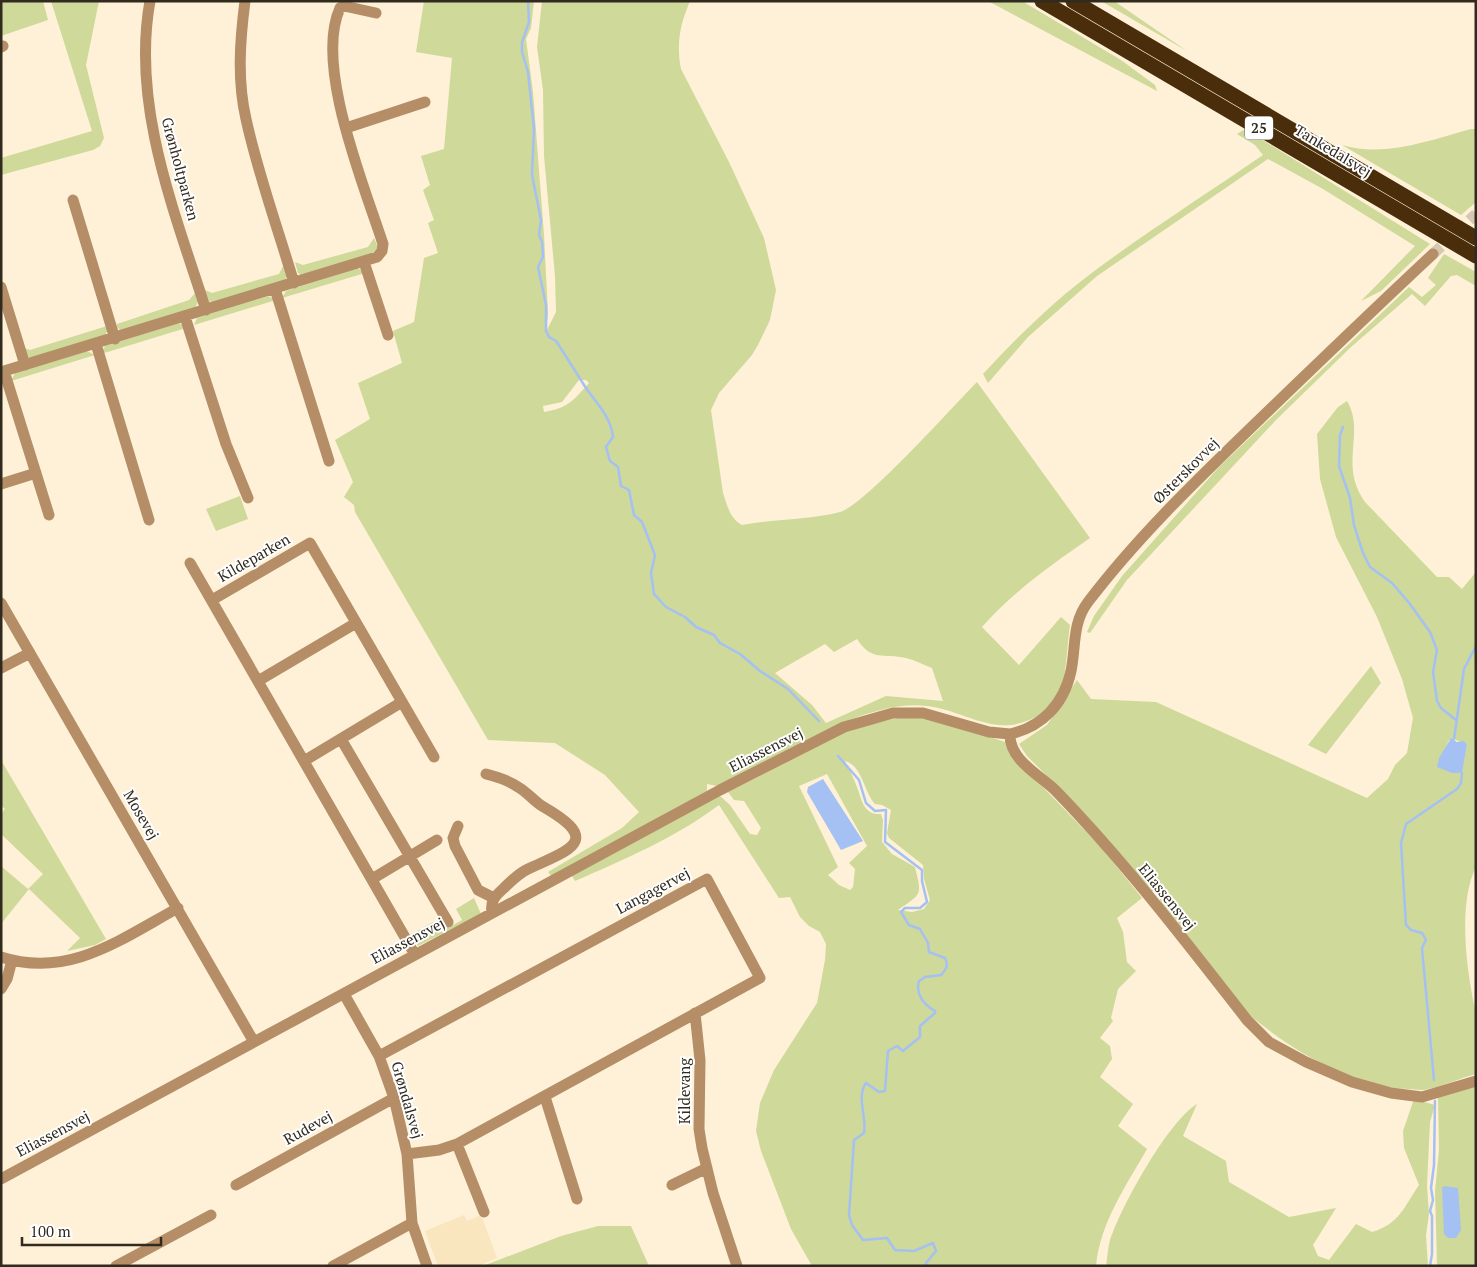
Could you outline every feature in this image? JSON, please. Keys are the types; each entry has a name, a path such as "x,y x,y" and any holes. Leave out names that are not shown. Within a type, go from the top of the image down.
{"highway":[{"name":"Tankedalsvej","path":"1042,1 1476,256"},
{"name":"Tankedalsvej","path":"1073,1 1476,238"}],"street":[{"name":"Grønholtparken","path":"150,1 147,43 150,122 158,157 206,310"},
{"path":"245,1 240,38 241,83 246,118 294,283"},
{"path":"49,515 3,371 364,262 377,257 382,251 383,244 346,128 334,79 333,46 338,14 344,6 376,13"},
{"path":"346,128 425,102"},
{"path":"73,200 115,338"},
{"name":"Østerskovvej","path":"1010,734 1023,731 1039,722 1051,713 1061,699 1071,670 1076,625 1086,604 1170,506 1433,254"},
{"path":"364,262 388,335"},
{"path":"1,287 25,365"},
{"path":"275,289 329,461"},
{"path":"185,317 226,444 249,490"},
{"path":"96,344 149,520"},
{"path":"1,484 36,473"},
{"name":"Kildeparken","path":"212,600 310,543 434,757"},
{"name":"Kildeparken","path":"190,563 414,953"},
{"name":"Mosevej","path":"1,603 254,1042"},
{"path":"258,681 356,623"},
{"path":"1,668 30,653"},
{"path":"304,761 402,702"},
{"name":"Eliassensvej","path":"1,1179 344,994 414,953 720,790 844,727 893,713 923,713 989,732 1010,734 1011,748 1027,766 1055,790 1110,852 1247,1020 1269,1042 1352,1082 1391,1093 1422,1096 1476,1081"},
{"path":"342,739 448,922"},
{"path":"486,774 562,817 571,826 575,839 567,851 526,870 494,898 491,906 492,913"},
{"path":"458,826 453,838 455,846 478,890 494,898"},
{"path":"372,879 437,840"},
{"name":"Langagervej","path":"378,1056 707,879 760,978 456,1144 439,1150 407,1154"},
{"path":"1,989 8,979 6,958 39,964 89,956 178,908"},
{"name":"Grøndalsvej","path":"344,994 378,1056 394,1098 407,1154 412,1223 427,1266"},
{"name":"Kildevang","path":"695,1014 700,1060 699,1129 707,1168 737,1266"},
{"path":"545,1097 577,1199"},
{"name":"Rudevej","path":"236,1185 394,1098"},
{"path":"456,1144 484,1212"},
{"path":"672,1185 707,1168"},
{"path":"116,1266 211,1215"},
{"path":"333,1266 412,1223"}],"shaded area":[{"path":"464,1215 467,1221 481,1215 497,1258 478,1266 438,1266 425,1231"}],"green space":[{"path":"1,1 43,1 48,20 1,36"},
{"path":"51,1 99,1 86,65 104,138 100,146 93,150 1,175 1,158 92,131"},
{"path":"424,1 534,1 531,28 526,39 533,92 544,235 548,314 546,332 556,312 555,276 544,156 543,90 537,47 542,1 690,1 680,34 681,69 729,162 764,238 776,290 770,320 758,345 752,355 719,393 711,410 723,493 735,519 742,525 828,515 852,506 888,474 977,382 1090,538 1020,590 982,627 1019,665 1061,617 1070,625 1062,685 1054,703 1046,711 1029,720 1003,725 990,724 940,708 917,705 887,708 849,720 858,727 906,716 942,721 1005,742 1010,753 1099,845 1142,898 1117,918 1123,932 1127,962 1136,971 1118,989 1111,1018 1113,1021 1100,1038 1110,1046 1112,1059 1100,1077 1133,1104 1118,1126 1147,1149 1108,1220 1098,1250 1096,1266 812,1266 791,1229 761,1151 756,1131 760,1103 774,1070 817,1003 826,944 820,932 809,926 800,917 790,897 779,898 719,805 685,828 631,856 575,881 572,876 719,795 730,805 750,834 757,835 761,828 744,801 734,800 728,792 760,776 757,766 717,786 707,784 707,791 552,877 548,872 622,828 639,812 605,775 555,743 488,740 355,512 354,505 344,497 353,482 335,440 370,419 358,383 402,363 393,331 414,322 424,258 438,253 428,223 434,220 423,190 430,185 421,156 444,149 452,58 416,52","holes":["579,380 586,380 589,383 579,395 565,406 544,412 543,406 562,402","857,639 862,646 873,654 906,658 932,668 943,701 886,696 826,723 812,705 775,673 825,644 834,652","845,761 851,764 859,773 875,804 882,805 891,810 887,833 889,838 923,865 924,879 930,900 924,909 912,912 898,910 916,897 918,893 919,884 915,867 892,854 882,842 883,820 881,814 870,812 864,806","827,774 867,846 849,863 855,869 853,887 850,890 839,885 828,875 838,867 799,786"]},
{"path":"988,1 1022,1 1121,60 1155,85 1157,91"},
{"path":"1101,1 1114,1 1187,51"},
{"path":"1245,129 1430,244 1381,291 1361,301 1415,246 1323,189 1268,159 1097,276 1028,337 988,383 983,374 1023,332 1066,293 1138,240 1263,155 1255,145 1237,134"},
{"path":"1476,129 1476,202 1461,215 1342,145 1375,150 1391,149"},
{"path":"374,238 378,247 371,255 302,276 298,273 295,262 303,265 368,247"},
{"path":"1444,254 1476,272 1476,286 1457,275 1451,276 1425,306 1412,294 1351,347 1277,419 1127,580 1090,633 1087,632 1094,616 1122,576 1219,467 1409,287 1422,297 1436,285 1428,278"},
{"path":"283,266 288,274 285,281 213,303 209,301 205,290 212,293 279,274"},
{"path":"358,268 365,273 282,298 286,291"},
{"path":"195,293 198,302 194,310 121,331 117,327 117,324 189,300"},
{"path":"268,296 276,300 194,325 197,318"},
{"path":"179,323 186,328 101,354 105,346"},
{"path":"107,326 108,329 105,336 32,359 25,355 24,348 30,350"},
{"path":"87,351 95,355 11,381 15,373"},
{"path":"1347,401 1352,413 1354,425 1353,475 1357,488 1365,502 1437,577 1449,577 1462,589 1476,572 1476,867 1470,882 1467,900 1465,940 1476,1013 1476,1074 1426,1090 1387,1087 1343,1073 1321,1063 1280,1039 1245,1011 1161,905 1159,894 1151,891 1084,813 1027,756 1019,744 1047,725 1077,680 1091,699 1156,702 1367,798 1388,779 1395,765 1407,753 1413,718 1402,679 1377,617 1336,537 1320,479 1317,434 1338,407","holes":["1454,739 1467,745 1462,771 1452,773 1446,769 1445,749 1449,740"]},
{"path":"240,496 248,519 216,531 206,509"},
{"path":"1371,666 1381,683 1326,754 1308,745"},
{"path":"1,760 106,939 95,945 67,951 80,938 29,889 1,924 1,866 28,889 43,874 1,834 1,814 5,809 1,805"},
{"path":"474,898 481,914 418,946 412,934 433,922 440,932 462,920 456,909"},
{"path":"1476,1084 1476,1266 1437,1266 1435,1191 1439,1150 1438,1096"},
{"path":"1414,1099 1435,1105 1430,1122 1427,1186 1429,1214 1426,1235 1428,1266 1106,1266 1111,1236 1149,1162 1173,1127 1197,1104 1183,1136 1226,1161 1229,1182 1289,1217 1336,1208 1313,1245 1318,1256 1329,1260 1356,1224 1372,1232 1381,1229 1395,1219 1419,1185 1404,1148 1403,1131"},
{"path":"598,1226 631,1226 649,1266 483,1266 561,1236"}],"water":[{"path":"1451,738 1457,742 1464,741 1467,745 1462,773 1452,773 1437,767 1439,758"},
{"path":"823,779 863,841 841,850 807,792 808,787"},
{"path":"1444,1186 1458,1188 1461,1230 1456,1238 1448,1238 1444,1234 1442,1188"}],"waterway":[{"path":"528,1 529,22 522,42 522,52 528,72 534,129 532,175 541,220 539,235 542,242 543,257 538,267 546,305 546,331 549,337 556,341 602,410 612,429 613,437 606,447 610,461 618,467 621,486 629,490 634,515 642,522 655,555 651,573 654,594 666,607 685,617 696,627 714,635 720,643 740,654 760,671 788,689 819,721"},
{"path":"1343,427 1340,435 1339,466 1350,498 1354,525 1363,553 1370,567 1392,583 1430,632 1437,650 1433,672 1437,701 1441,708 1456,720"},
{"path":"1454,739 1464,669 1476,646"},
{"path":"838,756 859,780 866,803 875,811 886,810 885,842 922,870 922,881 927,902 920,908 905,908 901,912 909,925 920,929 928,943 929,952 945,958 947,963 946,969 941,975 925,977 919,981 919,995 935,1013 920,1026 920,1037 903,1051 897,1046 888,1051 885,1091 879,1092 866,1083 863,1089 862,1101 865,1127 864,1133 854,1140 849,1215 852,1225 863,1240 887,1238 895,1250 914,1251 933,1243 936,1251 926,1263 927,1266"},
{"path":"1434,1080 1422,948 1426,940 1422,933 1411,930 1406,925 1401,843 1406,824 1457,789 1461,783 1462,773"},
{"path":"1430,1266 1432,1254 1432,1216 1430,1211 1433,1200 1431,1188 1434,1165 1435,1101"}],"tunnel":[{"path":"1433,254 1476,214"}]}
